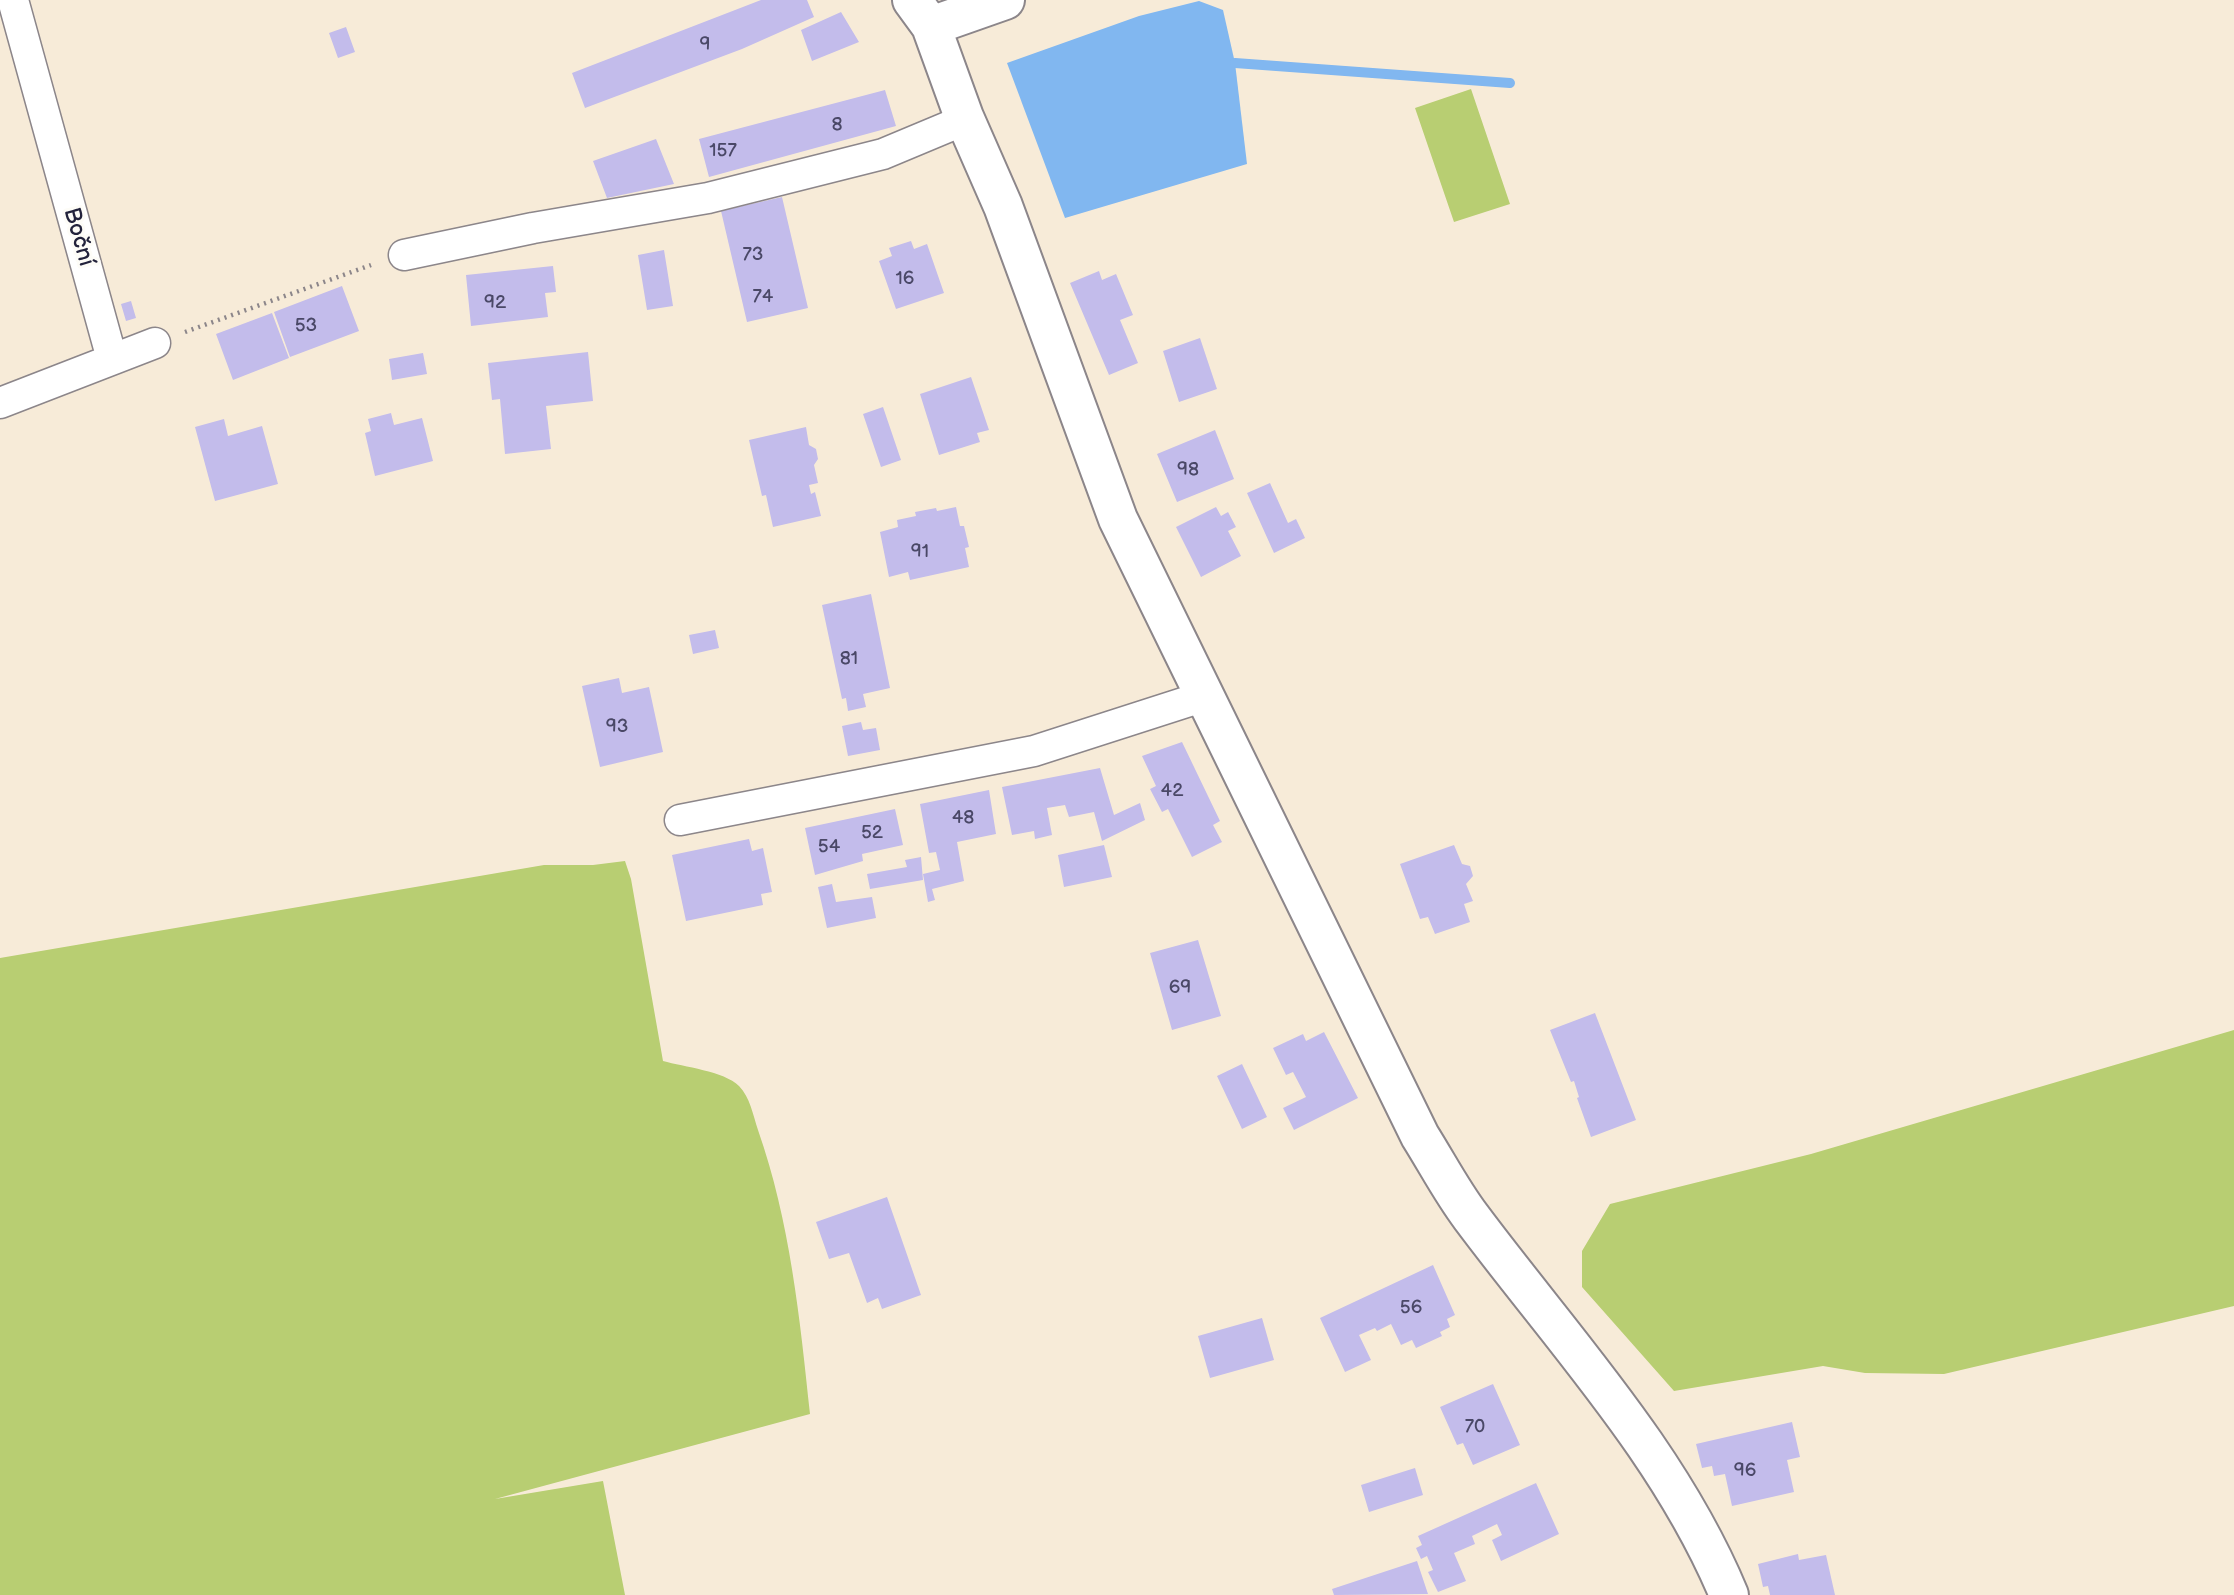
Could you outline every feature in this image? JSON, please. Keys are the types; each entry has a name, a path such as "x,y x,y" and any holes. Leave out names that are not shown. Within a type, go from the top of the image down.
{"street":[{"name":"Boční","path":"13,0 112,359"},
{"path":"1005,0 921,13 1003,206 1118,519 1420,1136 1470,1216 1584,1359 1686,1508 1729,1595"},
{"path":"404,255 533,228 708,198 883,154 964,117"},
{"path":"0,403 155,343"},
{"path":"680,820 1034,751 1205,696"}],"path":[{"path":"155,343 353,270 404,255"}],"green space":[{"path":"1471,89 1510,204 1454,222 1415,108"},
{"path":"625,861 631,879 663,1061 714,1073 732,1081 743,1090 751,1106 769,1164 786,1235 798,1306 810,1414 495,1499 603,1481 625,1595 0,1595 0,958 544,865 593,865"},
{"path":"2234,1030 2234,1306 1944,1374 1865,1373 1823,1366 1674,1391 1582,1287 1582,1251 1610,1204 1811,1154"}],"water":[{"path":"1199,1 1223,10 1235,63 1247,164 1065,218 1007,63 1139,16"}],"building":[{"path":"761,0 807,0 814,17 742,49 585,108 572,73"},
{"path":"841,12 859,42 812,61 801,30"},
{"path":"346,27 355,52 338,58 329,33"},
{"path":"885,90 896,126 709,177 699,139"},
{"path":"656,139 674,184 607,198 593,161"},
{"path":"782,197 808,308 747,322 721,211"},
{"path":"911,241 914,249 927,244 944,293 896,309 879,261 892,256 889,248"},
{"path":"664,250 673,306 647,310 638,255"},
{"path":"553,266 556,292 545,293 548,317 471,326 466,275"},
{"path":"1099,271 1102,280 1116,274 1133,315 1120,320 1138,363 1109,375 1070,283"},
{"path":"342,286 359,331 290,357 274,312"},
{"path":"131,301 136,318 126,321 121,304"},
{"path":"272,313 289,358 233,380 216,334"},
{"path":"1200,338 1217,389 1179,402 1163,351"},
{"path":"588,352 593,401 546,406 551,449 505,454 500,399 492,400 488,363"},
{"path":"423,353 427,374 392,380 389,359"},
{"path":"971,377 989,430 977,433 980,442 939,455 920,394"},
{"path":"883,407 901,460 881,467 863,414"},
{"path":"391,413 394,425 422,418 433,461 375,476 365,433 371,431 368,419"},
{"path":"224,419 228,436 262,426 278,484 215,501 195,427"},
{"path":"806,427 809,445 816,449 818,459 814,465 818,483 809,485 811,494 815,492 821,516 773,527 766,495 762,496 749,440"},
{"path":"1215,430 1234,479 1177,502 1157,454"},
{"path":"1270,483 1288,523 1296,519 1305,538 1274,553 1247,493"},
{"path":"956,507 969,547 965,548 969,567 910,580 908,572 889,577 880,532 898,527 897,520 916,516 915,512"},
{"path":"1216,507 1221,516 1228,512 1236,527 1228,531 1241,556 1201,577 1176,527"},
{"path":"871,594 890,688 863,694 866,707 848,711 846,698 842,699 822,605"},
{"path":"715,630 719,648 693,654 689,635"},
{"path":"619,678 622,693 649,687 663,752 600,767 582,686"},
{"path":"861,722 863,730 876,728 880,750 848,756 842,726"},
{"path":"1182,742 1220,821 1213,825 1222,842 1192,857 1168,809 1162,812 1150,789 1156,786 1142,756"},
{"path":"1100,768 1114,815 1140,803 1145,820 1102,841 1094,812 1069,817 1065,805 1047,808 1052,835 1035,839 1034,831 1012,835 1002,787"},
{"path":"989,790 996,834 957,842 964,881 932,889 935,900 928,902 923,874 940,870 936,852 929,853 920,804"},
{"path":"895,809 903,845 862,854 863,861 815,875 805,828"},
{"path":"749,839 752,851 763,848 772,892 761,894 763,905 686,921 672,855"},
{"path":"1104,845 1112,877 1064,887 1058,855"},
{"path":"1454,845 1462,864 1470,866 1473,876 1466,884 1473,901 1464,904 1470,922 1435,934 1428,917 1420,919 1400,864"},
{"path":"921,857 923,880 870,889 867,874 907,867 905,860"},
{"path":"832,884 836,902 872,897 876,918 827,928 818,887"},
{"path":"1198,940 1221,1016 1172,1030 1150,953"},
{"path":"1595,1013 1636,1120 1591,1137 1574,1081 1571,1082 1550,1030"},
{"path":"1324,1032 1358,1098 1294,1130 1283,1108 1306,1097 1293,1072 1286,1075 1273,1048 1303,1034 1306,1041"},
{"path":"1242,1064 1267,1117 1242,1129 1217,1076"},
{"path":"887,1197 921,1295 882,1309 878,1298 867,1303 849,1253 829,1259 816,1222"},
{"path":"1433,1265 1455,1315 1447,1319 1450,1327 1440,1332 1442,1336 1416,1348 1412,1340 1401,1345 1391,1324 1377,1331 1375,1328 1359,1335 1371,1360 1345,1372 1320,1318"},
{"path":"1262,1318 1274,1360 1210,1378 1198,1336"},
{"path":"1493,1384 1520,1445 1473,1465 1463,1443 1457,1445 1440,1407"},
{"path":"1792,1422 1800,1457 1787,1460 1794,1492 1732,1506 1725,1474 1714,1476 1712,1466 1702,1468 1696,1444"},
{"path":"1415,1468 1423,1495 1369,1512 1361,1485"},
{"path":"1536,1483 1559,1534 1501,1561 1492,1540 1502,1535 1497,1524 1472,1536 1475,1544 1454,1553 1466,1581 1438,1592 1428,1572 1433,1570 1427,1556 1421,1559 1416,1548 1422,1545 1418,1536"},
{"path":"1798,1554 1799,1560 1826,1555 1835,1595 1770,1595 1768,1586 1763,1587 1758,1564"},
{"path":"1417,1561 1428,1594 1334,1595 1332,1589"}],"waterway":[{"path":"1235,63 1510,83"}]}
